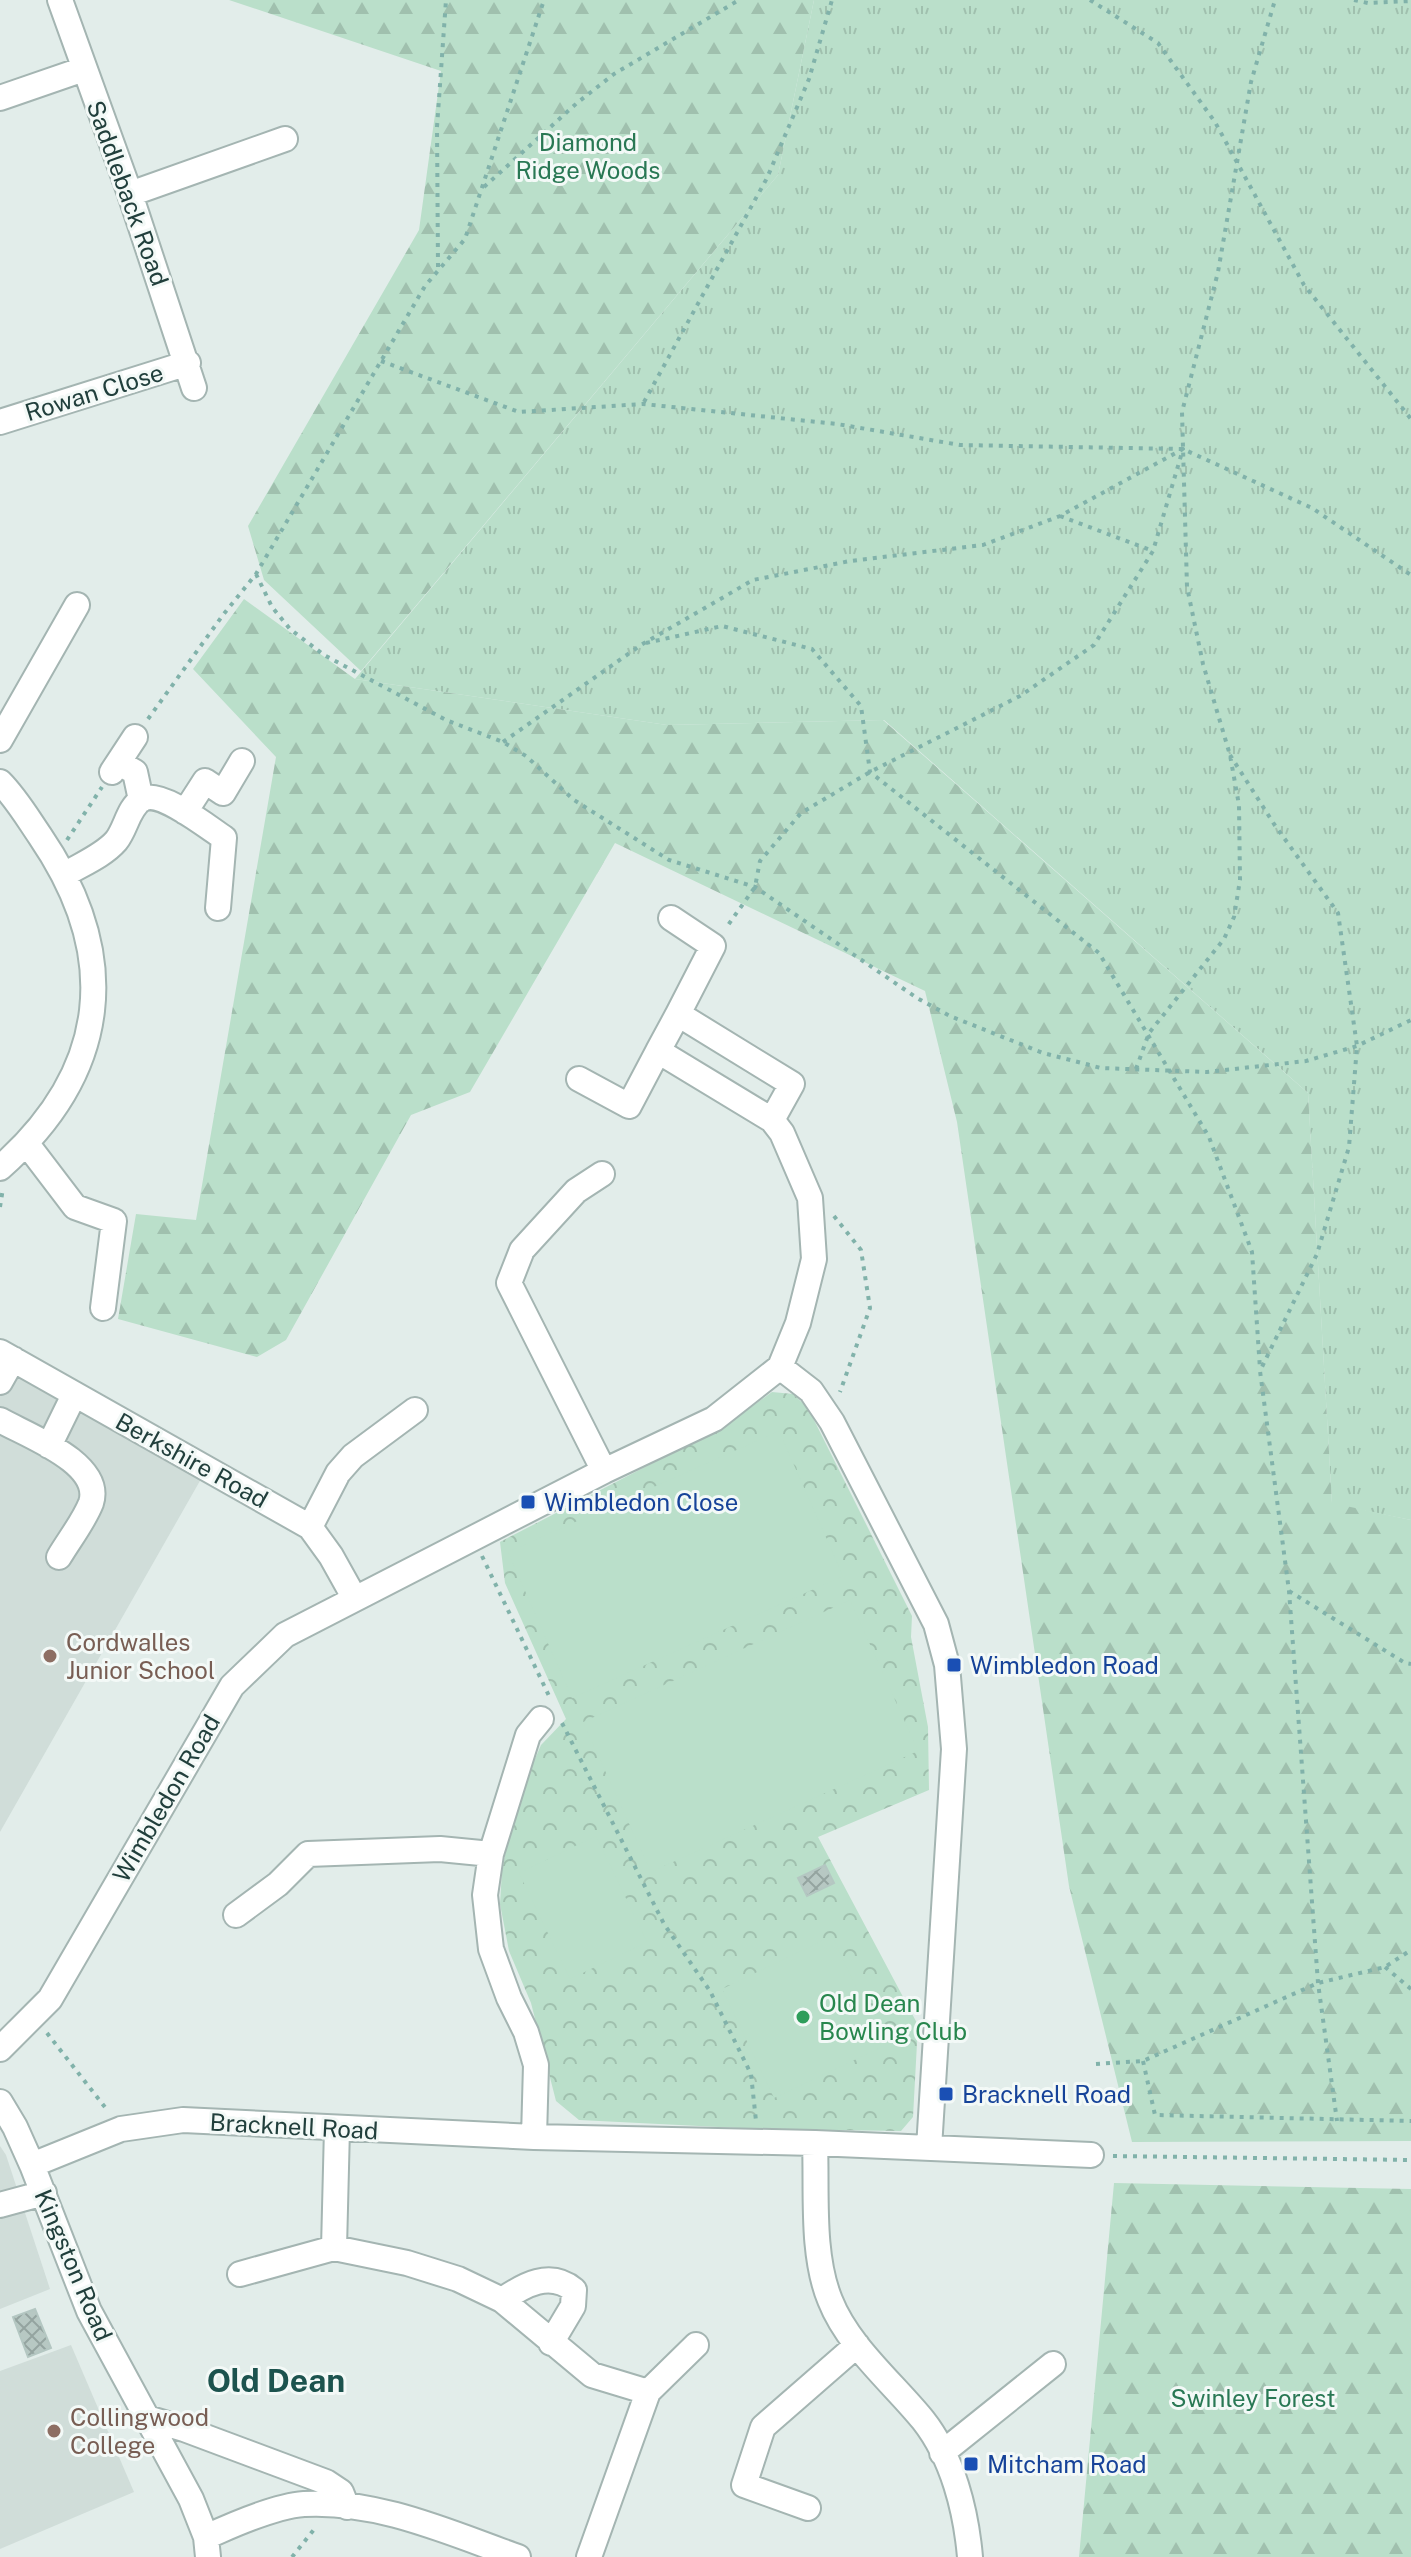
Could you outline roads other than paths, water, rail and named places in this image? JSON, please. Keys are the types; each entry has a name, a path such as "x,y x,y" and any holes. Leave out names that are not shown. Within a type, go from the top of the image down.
{"street":[{"name":"Saddleback Road","path":"60,0 130,194 194,388"},
{"path":"0,98 84,69"},
{"path":"130,194 285,139"},
{"name":"Rowan Close","path":"0,422 188,363"},
{"path":"0,740 77,605"},
{"path":"135,737 115,767 135,772 141,800"},
{"path":"190,815 205,781 223,793 242,761"},
{"path":"0,782 51,852 85,920 95,987 89,1037 65,1094 27,1144 0,1168"},
{"path":"64,875 118,839 131,812 141,800 147,797 158,799 190,815 224,838 218,908"},
{"path":"579,1079 629,1106 713,946 671,918"},
{"path":"678,1014 792,1084 772,1120"},
{"path":"658,1051 772,1120 782,1133 810,1198 814,1259 798,1323 780,1367 811,1391 832,1422 936,1624 947,1665 954,1749 929,2148"},
{"path":"27,1144 75,1207 114,1221 103,1308"},
{"path":"602,1174 576,1191 522,1250 509,1283 604,1471"},
{"path":"0,1382 7,1356"},
{"name":"Berkshire Road","path":"7,1356 310,1527 331,1556 355,1599"},
{"name":"Wimbledon Road","path":"0,2049 50,1999 232,1686 285,1635 604,1471 714,1419 780,1367"},
{"path":"49,1446 74,1395"},
{"path":"310,1527 338,1473 353,1456 415,1410"},
{"path":"0,1420 84,1469 90,1480 91,1502 59,1557"},
{"path":"534,2137 536,2065 526,2032 509,1998 491,1949 485,1895 491,1854 528,1735 550,1718"},
{"path":"236,1915 278,1884 308,1854 440,1849 491,1854"},
{"name":"Kingston Road","path":"0,2102 15,2127 44,2193 89,2311 191,2499 207,2547"},
{"name":"Bracknell Road","path":"32,2165 121,2129 183,2120 534,2137 815,2143 1091,2155"},
{"path":"334,2248 337,2128"},
{"path":"815,2143 818,2250 830,2300 857,2345 925,2423 942,2453 950,2468 967,2523 970,2557"},
{"path":"0,2205 44,2193"},
{"path":"240,2274 334,2248 407,2263 458,2279 502,2300 592,2375 648,2392"},
{"path":"502,2300 526,2284 548,2279 565,2283 574,2290 573,2306 551,2343"},
{"path":"589,2557 648,2392 696,2345"},
{"path":"808,2508 744,2485 763,2427 857,2345"},
{"path":"942,2453 1053,2364"},
{"path":"147,2418 326,2482 341,2492 340,2506"},
{"path":"207,2547 239,2522 303,2504 401,2515 518,2557"}],"place":[{"name":"Wimbledon Close","path":"528,1502"},
{"name":"Cordwalles Junior School","path":"50,1656"},
{"name":"Wimbledon Road","path":"954,1665"},
{"name":"Old Dean Bowling Club","path":"803,2017"},
{"name":"Bracknell Road","path":"946,2094"},
{"name":"Collingwood College","path":"54,2431"},
{"name":"Mitcham Road","path":"971,2464"}],"district":[{"name":"Old Dean","path":"276,2380"}],"park label":[{"name":"Diamond Ridge Woods","path":"588,156"},
{"name":"Swinley Forest","path":"1253,2398"}]}
